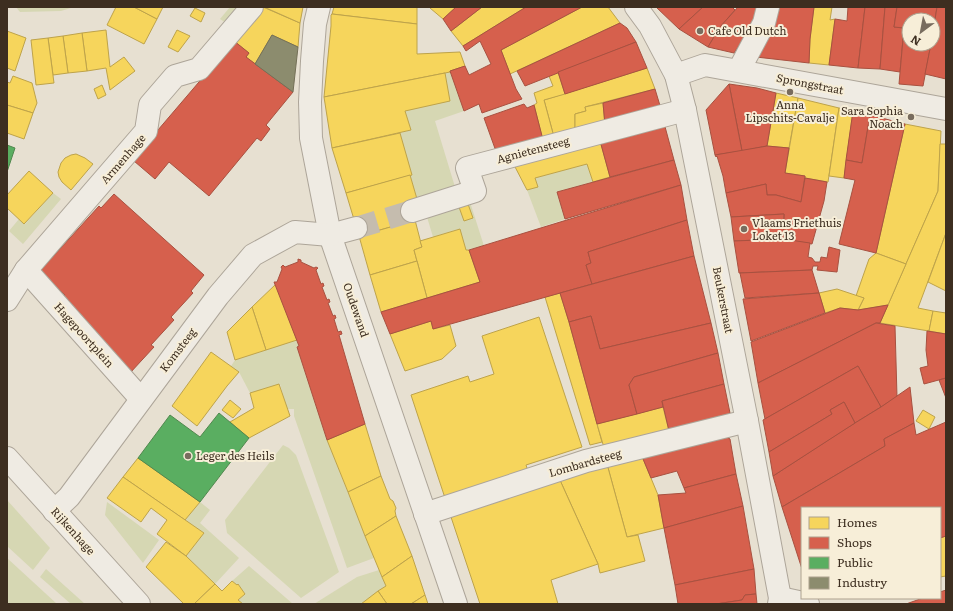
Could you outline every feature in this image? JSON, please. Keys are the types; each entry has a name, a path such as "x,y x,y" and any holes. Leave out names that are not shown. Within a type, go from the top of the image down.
{"street":[{"name":"Armenhage","path":"7,300 26,270 146,131 150,105 176,76 199,69 252,7"},
{"name":"Oudewand","path":"319,7 315,24 312,61 310,102 311,138 330,235 456,604"},
{"name":"Beukerstraat","path":"636,7 650,26 676,75 685,110 747,421 780,601"},
{"path":"739,70 764,23 768,7"},
{"name":"Sprongstraat","path":"676,75 705,65 946,109"},
{"name":"Agnietensteeg","path":"412,211 475,191 467,168 685,110"},
{"name":"Komsteeg","path":"54,511 69,496 218,296 253,256 295,232 330,235 356,228"},
{"name":"Hagepoortplein","path":"26,270 141,399"},
{"name":"Lombardsteeg","path":"425,514 586,461 747,421"},
{"name":"Rijkenhage","path":"7,458 139,604"},
{"path":"780,601 808,604"}],"green space":[{"path":"16,7 74,7 61,11 20,12"},
{"path":"230,7 245,7 229,25 220,19"},
{"path":"450,71 464,111 435,121 455,187 417,199 400,133 411,130 405,111 445,73"},
{"path":"587,164 593,182 557,192 565,219 541,227 527,190 537,187 535,178"},
{"path":"53,193 61,199 23,244 9,231 19,219 25,224"},
{"path":"470,202 484,246 466,250 459,229 433,237 427,217"},
{"path":"297,340 299,346 297,347 327,440 374,558 347,568 294,416 294,409 287,409 280,384 250,393 239,372 231,366 235,360"},
{"path":"283,445 289,448 296,455 339,572 301,598 227,533 225,520"},
{"path":"7,500 50,548 33,570 7,546"},
{"path":"107,502 159,540 143,563 105,515"},
{"path":"200,502 210,510 200,523 239,558 215,584 186,556 204,533 185,520"},
{"path":"7,558 57,604 7,604"},
{"path":"249,566 293,604 243,604 238,600 245,594 238,584 237,585 232,581"},
{"path":"46,569 85,604 71,604 40,577"},
{"path":"379,570 386,586 361,604 314,604 357,577"}],"building: Homes":[{"path":"116,7 134,7 157,19 144,44 107,25"},
{"path":"134,7 163,7 157,19"},
{"path":"263,7 300,23 298,47 272,35 255,64 246,57 249,53 234,41"},
{"path":"264,7 303,7 300,23"},
{"path":"334,7 417,7 417,24 332,14"},
{"path":"456,7 443,19 430,8"},
{"path":"482,7 526,7 463,46 451,31"},
{"path":"582,7 608,7 620,23 510,74 501,50"},
{"path":"814,7 832,7 830,20 835,19 829,65 809,63"},
{"path":"195,8 205,13 201,22 190,16"},
{"path":"332,14 417,24 417,54 460,52 465,66 450,72 324,97"},
{"path":"106,30 110,67 124,57 135,71 110,90 106,68 87,71 82,33"},
{"path":"177,30 190,36 178,52 168,47"},
{"path":"7,31 26,38 15,71 7,68"},
{"path":"82,33 87,71 68,73 63,36"},
{"path":"63,36 68,73 53,75 48,38"},
{"path":"48,38 54,83 36,85 31,40"},
{"path":"647,68 655,89 585,107 586,111 575,114 575,133 554,137 544,100"},
{"path":"558,72 565,94 544,100 554,137 543,140 534,105 537,103 534,93 553,86 549,76"},
{"path":"445,73 450,101 405,111 411,130 332,148 324,97"},
{"path":"13,76 32,83 37,103 33,113 7,105 7,82 10,83"},
{"path":"102,85 106,95 98,99 94,89"},
{"path":"776,93 798,98 789,148 767,146"},
{"path":"798,98 839,108 828,182 785,173"},
{"path":"603,103 605,125 575,133 575,114 586,111 585,107"},
{"path":"7,105 33,113 24,139 7,133"},
{"path":"839,108 853,111 844,178 829,176"},
{"path":"905,124 941,131 938,191 906,264 876,253"},
{"path":"400,133 412,175 346,193 332,148"},
{"path":"599,137 610,177 593,182 587,164 535,178 538,187 527,190 513,163"},
{"path":"940,144 946,144 946,233 918,308 933,311 929,331 880,323 938,191"},
{"path":"76,154 93,164 71,190 62,182 58,172 61,163 65,158"},
{"path":"29,171 53,193 24,224 7,208 7,195"},
{"path":"410,175 417,199 415,220 359,236 346,193"},
{"path":"468,204 473,218 464,221 459,207"},
{"path":"415,220 422,247 414,250 417,261 370,275 359,236"},
{"path":"460,229 466,250 469,250 480,282 427,298 414,250 422,247 420,241"},
{"path":"946,233 946,291 928,282"},
{"path":"876,253 906,264 888,305 858,310 864,298 856,296 869,259"},
{"path":"417,261 427,298 381,312 370,275"},
{"path":"276,284 297,340 266,350 252,307"},
{"path":"837,289 864,298 858,310 840,308 825,313 819,293"},
{"path":"560,293 602,442 590,445 545,297"},
{"path":"252,307 266,350 235,360 227,332"},
{"path":"933,311 946,313 946,334 929,331"},
{"path":"539,317 582,447 526,465 529,474 446,501 411,395 468,376 470,382 494,374 482,336"},
{"path":"431,321 433,329 450,325 456,346 442,359 405,371 390,334"},
{"path":"211,352 239,372 197,426 172,406"},
{"path":"279,384 290,416 249,438 230,422 254,408 250,393"},
{"path":"230,400 241,409 233,418 222,410"},
{"path":"663,407 670,435 605,451 597,424"},
{"path":"923,410 935,417 929,429 916,421"},
{"path":"365,424 381,476 348,492 327,440"},
{"path":"641,454 658,495 664,528 627,537 607,464"},
{"path":"138,458 200,502 185,520 123,477"},
{"path":"607,464 627,537 638,535 645,561 600,573 598,564 559,478"},
{"path":"381,476 390,499 393,501 396,508 396,516 365,536 348,492"},
{"path":"123,477 204,533 186,556 157,534 167,520 151,508 141,522 107,498"},
{"path":"559,478 598,564 551,580 558,604 480,604 450,514"},
{"path":"396,516 412,556 382,577 365,536"},
{"path":"946,536 946,576 941,577 941,538"},
{"path":"166,542 186,556 215,584 194,604 184,604 146,567"},
{"path":"412,556 425,595 411,604 387,604 378,591 386,586 382,577"},
{"path":"232,581 237,585 238,584 245,594 238,600 243,604 194,604 215,584 222,591"},
{"path":"378,591 387,604 361,604"},
{"path":"425,595 428,604 411,604"}],"building: Shops":[{"path":"456,7 482,7 451,31 443,19"},
{"path":"526,7 582,7 501,50 516,89 522,99 482,113 479,104 464,111 450,71 465,66 469,75 491,64 480,41 466,51 463,46"},
{"path":"656,7 703,7 679,29"},
{"path":"703,7 732,7 735,10 720,27 708,47 679,29"},
{"path":"738,7 756,7 758,17 734,53 708,47 720,27"},
{"path":"780,7 814,7 809,63 756,57"},
{"path":"848,7 865,7 858,68 829,65 835,19 847,21"},
{"path":"865,7 885,7 880,69 858,68"},
{"path":"885,7 897,7 894,27 901,28 902,52 900,72 880,69"},
{"path":"897,7 937,7 936,12 901,12 901,28 894,27"},
{"path":"937,7 946,7 946,79 925,74 929,52 941,52 941,12 936,12"},
{"path":"620,23 627,28 636,42 525,86 517,71"},
{"path":"234,41 249,53 246,57 293,92 266,125 270,129 261,141 257,138 209,196 169,162 155,179 134,161 146,144"},
{"path":"636,42 647,68 565,94 558,72"},
{"path":"902,52 929,52 923,86 899,84"},
{"path":"729,84 757,88 776,93 767,146 742,151"},
{"path":"729,84 742,151 715,155 706,110"},
{"path":"655,89 661,109 605,125 603,103"},
{"path":"524,104 527,108 534,105 543,140 497,154 484,118"},
{"path":"853,111 870,115 862,163 846,160"},
{"path":"870,115 905,124 876,253 839,244 855,180 844,178 846,160 862,163"},
{"path":"664,123 674,160 610,177 599,137"},
{"path":"767,146 789,148 785,173 805,176 801,202 776,195 767,195 766,184 726,193 723,176 717,156 716,157 715,155"},
{"path":"674,160 681,185 565,219 557,192"},
{"path":"805,178 827,182 824,201 812,244 783,239 784,214 731,217 726,193 766,184 767,195 776,195 801,202"},
{"path":"681,185 687,220 588,252 591,263 586,265 592,284 433,329 431,321 390,334 381,312 480,282 469,250"},
{"path":"114,194 204,275 191,291 193,293 171,317 174,320 151,345 154,347 130,373 61,299 65,295 39,272 99,206 101,208"},
{"path":"784,214 783,239 734,241 731,217"},
{"path":"687,220 694,256 592,284 586,265 591,263 588,252"},
{"path":"783,239 810,243 808,257 812,258 815,262 820,262 821,257 827,258 829,247 840,250 837,272 817,270 818,266 813,266 812,270 739,273 734,241"},
{"path":"694,256 711,323 600,349 591,316 569,322 560,293"},
{"path":"298,259 314,268 318,268 316,270 321,284 323,283 324,286 322,287 327,300 329,299 330,302 328,303 333,316 335,315 336,318 334,319 338,332 341,331 342,334 339,335 365,424 327,440 297,347 299,346 274,282 277,282 282,269 281,267 283,265 285,267 298,262"},
{"path":"812,270 819,293 745,298 740,273"},
{"path":"819,293 825,313 751,341 743,299"},
{"path":"888,305 880,323 876,323 758,383 751,342 840,308 858,310"},
{"path":"591,316 600,349 711,323 718,353 634,377 629,385 637,414 597,424 569,322"},
{"path":"876,323 895,326 897,397 881,407 858,366 765,419 758,383"},
{"path":"927,331 946,334 946,378 924,384 920,368 928,366 926,350"},
{"path":"718,353 724,384 662,401 663,407 637,414 629,385 634,377"},
{"path":"858,366 881,407 855,423 844,402 830,410 832,414 769,452 763,420"},
{"path":"946,378 946,398 939,380"},
{"path":"724,384 730,413 725,420 670,435 662,401"},
{"path":"910,387 914,423 884,439 885,446 782,507 773,476"},
{"path":"844,402 855,423 773,476 769,452 832,414 830,410"},
{"path":"946,422 946,536 941,538 941,507 801,507 801,566 782,507 885,446 884,439 914,423 916,435"},
{"path":"721,433 730,439 736,474 684,488 677,471 651,478 641,454"},
{"path":"736,474 743,506 664,528 658,495 686,493 684,488"},
{"path":"743,506 754,569 675,585 664,528"},
{"path":"754,569 756,594 745,595 742,600 716,604 678,604 675,585"},
{"path":"946,590 946,604 906,604 920,599 941,599 941,592"},
{"path":"756,594 757,604 716,604 742,600 745,595"}],"building: Public":[{"path":"7,145 15,148 7,172"},
{"name":"Leger des Heils","path":"219,413 249,438 200,502 138,458 170,415 200,437"}],"building: Industry":[{"path":"272,35 298,47 293,92 255,64"}],"tunnel":[{"path":"356,228 412,211"}],"place":[{"name":"Cafe Old Dutch","path":"700,31"},
{"name":"Anna Lipschits-Cavalje","path":"790,92"},
{"name":"Sara Sophia Noach","path":"911,117"},
{"name":"Vlaams Friethuis Loket 13","path":"744,229"},
{"name":"Leger des Heils","path":"188,456"}]}
